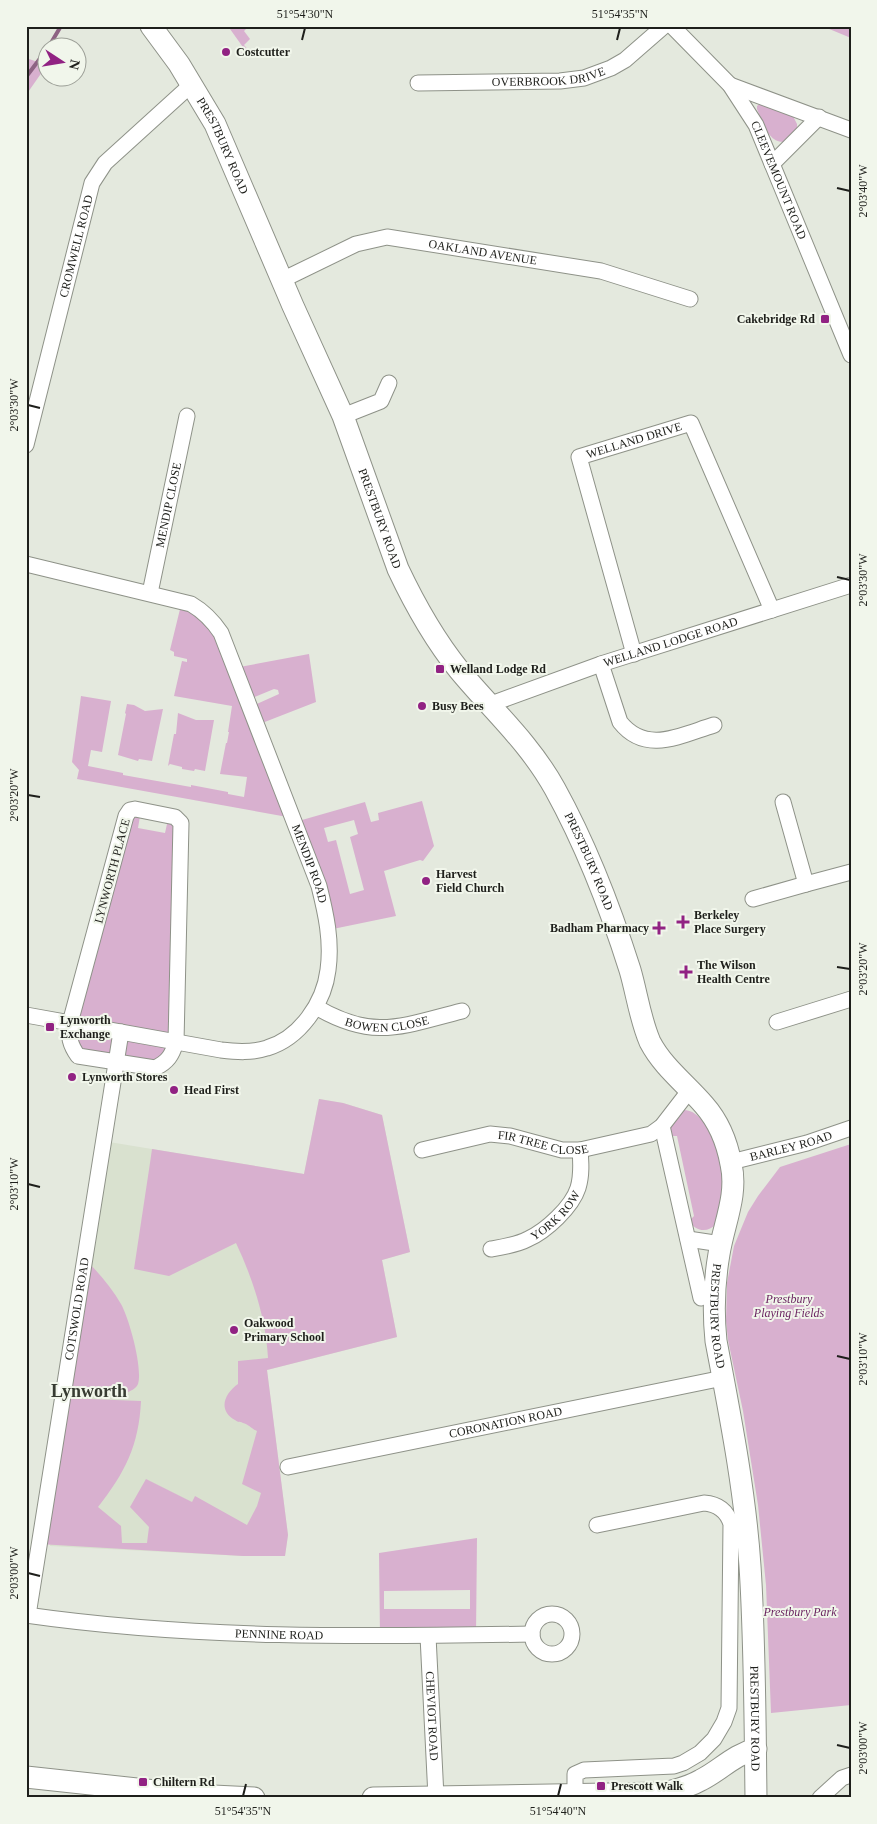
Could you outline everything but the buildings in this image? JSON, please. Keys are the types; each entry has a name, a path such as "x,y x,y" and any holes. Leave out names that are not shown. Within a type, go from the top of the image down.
{"main road":[{"name":"PRESTBURY ROAD","path":"151,26 192,84 215,124 343,416 398,569 408,591 445,652 464,676 516,733 544,769 569,816 603,888 631,973 644,1026 651,1043 671,1071 705,1106 723,1133 731,1162 733,1193 721,1244 716,1280 714,1321 740,1475 750,1565 756,1798"},
{"path":"373,1798 655,1796 689,1786 702,1780 742,1753 756,1750"},
{"path":"26,1777 193,1797 254,1798"}],"street":[{"name":"OVERBROOK DRIVE","path":"418,83 560,81 584,78 611,68 625,60 664,26"},
{"name":"CLEEVEMOUNT ROAD","path":"672,26 730,85 756,125 851,355"},
{"name":"CROMWELL ROAD","path":"26,446 92,183 105,163 192,84"},
{"path":"730,85 851,130"},
{"path":"772,164 819,118"},
{"name":"OAKLAND AVENUE","path":"282,280 356,244 375,238 387,237 600,271 690,299"},
{"path":"343,416 381,401 389,383"},
{"name":"MENDIP CLOSE","path":"150,593 187,416"},
{"name":"WELLAND DRIVE","path":"634,654 580,457 691,423 772,610"},
{"name":"MENDIP ROAD","path":"26,564 191,604 209,617 220,633 319,886 328,925 329,958 325,985 316,1007 296,1030 280,1042 266,1049 235,1052 26,1015"},
{"name":"WELLAND LODGE ROAD","path":"491,704 601,664 851,585"},
{"path":"601,664 620,722 630,733 637,737 644,740 660,741 714,725"},
{"path":"783,802 806,884"},
{"name":"LYNWORTH PLACE","path":"70,1023 126,816 133,810 141,810 175,816 180,823 176,1042"},
{"path":"753,899 851,872"},
{"path":"777,1022 851,999"},
{"name":"BOWEN CLOSE","path":"316,1007 348,1023 378,1028 398,1027 462,1011"},
{"path":"70,1023 68,1034 72,1048 78,1056 155,1068 164,1064 172,1055 176,1042"},
{"name":"COTSWOLD ROAD","path":"27,1615 120,1032"},
{"path":"689,1091 662,1126 701,1298"},
{"name":"FIR TREE CLOSE","path":"422,1150 490,1134 510,1136 562,1150 580,1150 651,1134 662,1126"},
{"name":"BARLEY ROAD","path":"731,1162 807,1144 851,1128"},
{"name":"YORK ROW","path":"491,1249 510,1246 529,1239 564,1211 578,1189 581,1170 580,1150"},
{"path":"688,1239 721,1244"},
{"name":"CORONATION ROAD","path":"288,1467 723,1378"},
{"path":"575,1796 575,1774 584,1770 674,1766 692,1758 717,1735 729,1708 731,1524 726,1513 719,1507 704,1503 596,1525"},
{"name":"PENNINE ROAD","path":"27,1615 168,1630 228,1634 428,1636 532,1634"},
{"name":"CHEVIOT ROAD","path":"428,1636 436,1797"},
{"path":"820,1798 842,1778 851,1775"}],"shaded area":[{"name":"Oakwood Primary School","path":"319,1099 343,1103 382,1115 410,1252 382,1260 397,1337 267,1370 288,1535 285,1556 243,1556 50,1546 103,1141 304,1174"}],"green space":[{"path":"234,26 249,26 244,31 250,39 244,45 250,52 242,58 239,54 245,50 230,29"},
{"path":"822,26 851,26 851,38"},
{"path":"26,58 38,62 38,78 26,95"},
{"path":"761,103 792,114 797,124 797,129 784,142 774,139 766,130 757,109 757,106"},
{"path":"182,601 197,607 234,668 309,654 316,702 257,725 293,818 77,779 79,770 72,762 81,696 111,701 102,752 91,750 88,766 123,773 123,775 191,787 191,785 244,797 247,777 220,774 229,732 232,706 174,696 182,661 187,662 187,659 174,656 174,652 170,650","holes":["274,689 278,690 279,694 250,707 247,700"]},
{"path":"127,704 134,705 145,711 163,709 152,761 139,759 138,761 118,755"},
{"path":"178,713 196,720 214,720 205,771 182,769 182,767 170,764 168,766 174,734 176,734"},
{"path":"422,801 434,846 423,861 420,860 384,871 396,916 328,930 295,822 365,802 371,822 379,820 378,813","holes":["354,820 358,834 350,837 364,890 350,894 336,840 328,842 324,828"]},
{"path":"141,810 138,828 165,833 169,815 175,817 176,1042 164,1064 78,1056 70,1023 126,816"},
{"path":"319,1099 343,1103 382,1115 410,1252 382,1260 397,1337 267,1370 288,1535 285,1556 243,1556 39,1544 63,1398 141,1401 140,1417 129,1458 116,1482 98,1507 121,1526 122,1543 147,1543 149,1527 130,1507 146,1479 192,1502 195,1496 247,1525 257,1506 261,1493 242,1484 257,1431 229,1416 226,1411 225,1402 230,1392 238,1384 238,1361 268,1358 265,1329 253,1285 236,1243 169,1276 134,1269 152,1149 304,1174"},
{"path":"684,1110 693,1113 701,1119 708,1128 721,1164 723,1185 720,1209 716,1224 706,1230 695,1227 689,1221 694,1216 677,1136 671,1136 670,1131 671,1124"},
{"name":"Prestbury Playing Fields","path":"851,1144 851,1705 771,1713 766,1585 758,1505 743,1411 728,1340 726,1321 727,1283 734,1246 748,1212 780,1167"},
{"path":"85,1259 104,1280 121,1304 131,1331 137,1355 139,1377 137,1386 126,1393 64,1389"},
{"path":"477,1538 476,1635 380,1636 379,1553","holes":["470,1590 470,1609 384,1609 384,1591"]}],"waterway":[{"path":"54,38 61,26"},
{"path":"26,77 38,61"}],"place":[{"name":"Costcutter","path":"226,52"},
{"name":"Cakebridge Rd","path":"825,319"},
{"name":"Welland Lodge Rd","path":"440,669"},
{"name":"Busy Bees","path":"422,706"},
{"name":"Harvest Field Church","path":"426,881"},
{"name":"Berkeley Place Surgery","path":"683,922"},
{"name":"Badham Pharmacy","path":"659,928"},
{"name":"The Wilson Health Centre","path":"686,972"},
{"name":"Lynworth Exchange","path":"50,1027"},
{"name":"Lynworth Stores","path":"72,1077"},
{"name":"Head First","path":"174,1090"},
{"name":"Oakwood Primary School","path":"234,1330"},
{"name":"Chiltern Rd","path":"143,1782"},
{"name":"Prescott Walk","path":"601,1786"}],"district":[{"name":"Lynworth","path":"89,1391"}],"park label":[{"name":"Prestbury Park","path":"800,1612"}]}
